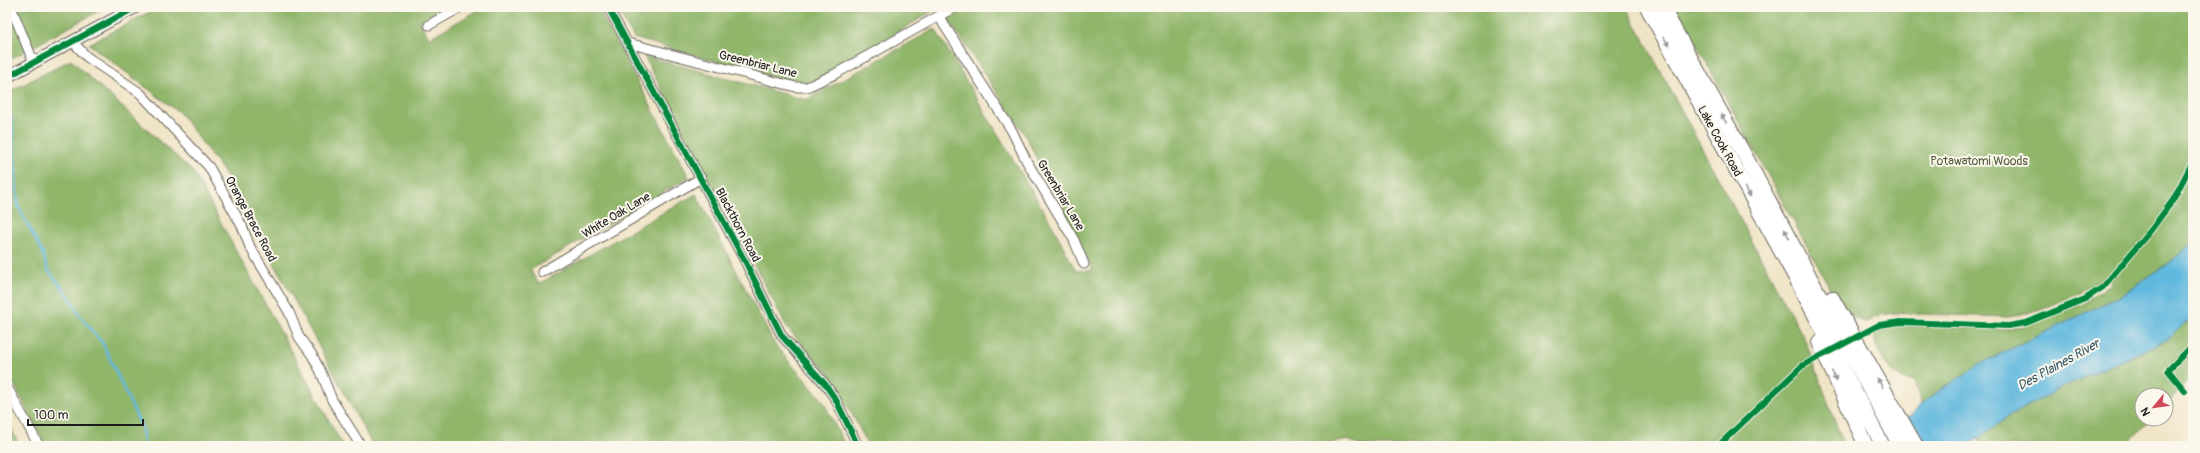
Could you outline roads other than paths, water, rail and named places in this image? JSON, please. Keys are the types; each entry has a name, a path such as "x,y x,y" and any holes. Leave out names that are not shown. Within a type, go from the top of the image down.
{"main road":[{"name":"Lake Cook Road","path":"1647,7 1799,271"},
{"name":"Lake Cook Road","path":"1662,7 1799,271"},
{"path":"1799,271 1824,284 1894,420 1916,446"},
{"path":"1799,271 1883,446"},
{"path":"1799,271 1796,292 1864,442"},
{"path":"1894,420 1900,446"}],"street":[{"path":"11,7 34,62"},
{"path":"7,77 136,7"},
{"path":"428,25 461,7"},
{"name":"Blackthorn Road","path":"608,7 701,178 782,336 825,384 836,400 858,446"},
{"name":"Greenbriar Lane","path":"628,43 796,87 806,87 834,74 955,7"},
{"name":"Greenbriar Lane","path":"939,17 1012,131 1027,162 1074,240 1084,264"},
{"name":"Orange Brace Road","path":"72,41 87,56 140,93 209,167 242,226 250,247 289,312 298,337 312,355 321,372 332,400 361,446"},
{"name":"White Oak Lane","path":"542,272 701,178"},
{"path":"7,387 39,446"}],"water":[{"name":"Des Plaines River","path":"2193,243 2193,315 2169,339 2071,383 2007,417 1971,444 1972,446 1860,446 1911,415 1929,397 1986,361 2120,296 2169,263"}],"waterway":[{"path":"7,21 7,39"},
{"path":"7,107 12,120 18,206 42,252 48,270 69,296 80,316 103,344 141,426 145,446"}],"park label":[{"name":"Potawatomi Woods","path":"1979,161"}]}
